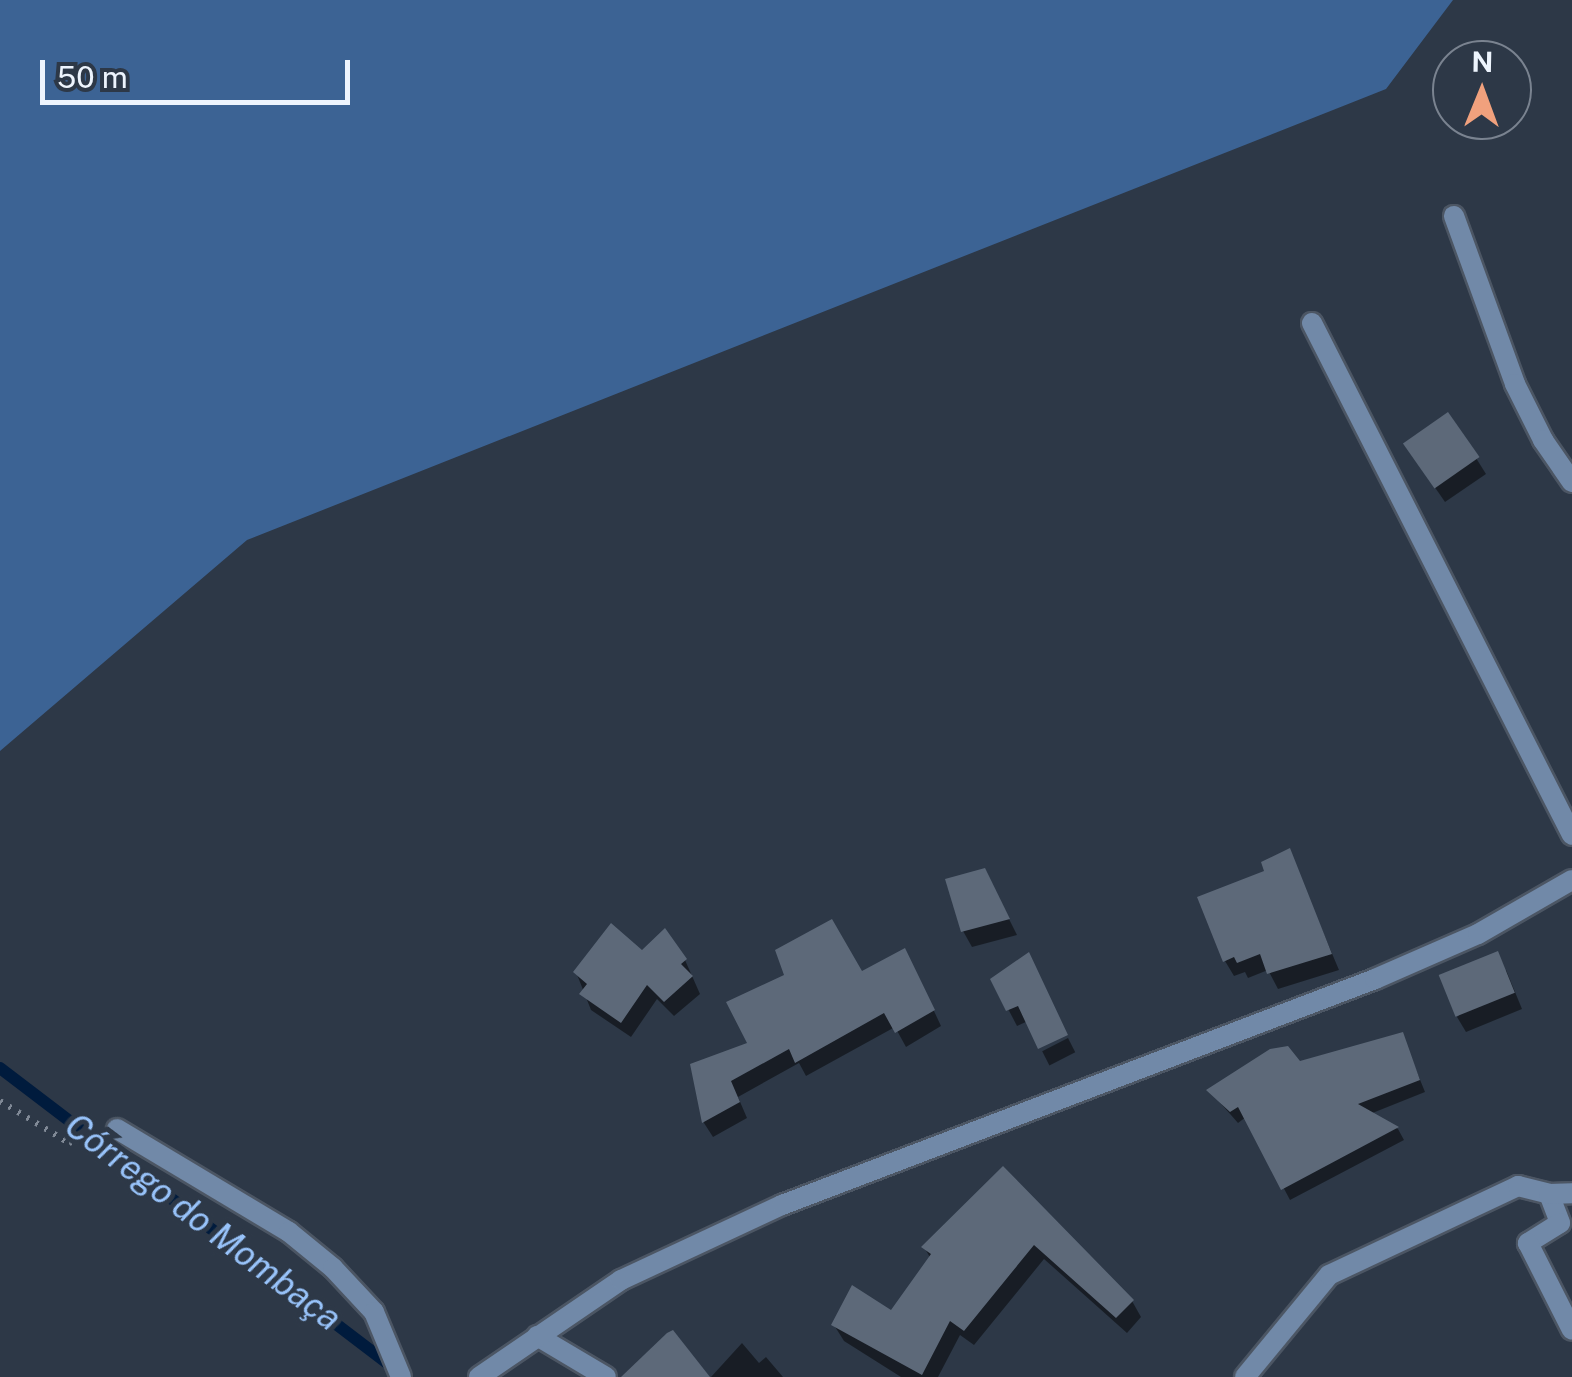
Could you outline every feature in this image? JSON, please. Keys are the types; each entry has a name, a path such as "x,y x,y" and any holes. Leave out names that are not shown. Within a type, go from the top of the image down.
{"street":[{"path":"1454,216 1514,384 1543,440 1572,482"},
{"path":"1312,323 1572,834"},
{"path":"479,1377 621,1280 782,1205 1358,986 1478,934 1572,880"},
{"path":"117,1129 288,1232 333,1268 374,1312 401,1377"},
{"path":"1245,1377 1329,1276 1518,1186 1549,1194 1572,1193"},
{"path":"1549,1194 1560,1223 1528,1242 1572,1330"},
{"path":"538,1336 606,1377"}],"path":[{"path":"0,1101 69,1143 117,1129"}],"shaded area":[{"path":"0,0 1453,0 1386,89 247,540 0,751"}],"building":[{"path":"1448,412 1480,457 1434,489 1403,444"},
{"path":"1290,848 1332,954 1267,974 1260,954 1237,963 1234,957 1223,962 1197,897 1264,871 1261,862"},
{"path":"985,868 1010,919 961,932 945,879"},
{"path":"832,919 862,971 905,948 935,1010 895,1033 884,1013 795,1063 789,1049 731,1081 740,1102 702,1123 690,1064 747,1043 726,1002 784,975 775,950"},
{"path":"611,923 642,950 665,928 687,959 681,964 693,976 664,1002 647,985 621,1023 579,994 587,984 573,972"},
{"path":"1498,951 1515,993 1456,1017 1439,975"},
{"path":"1029,952 1068,1035 1038,1049 1018,1006 1006,1011 990,979"},
{"path":"1403,1032 1420,1080 1358,1104 1399,1127 1281,1190 1238,1107 1230,1112 1206,1090 1270,1049 1288,1046 1300,1061"},
{"path":"1003,1166 1134,1300 1116,1318 1034,1245 964,1331 950,1321 922,1375 831,1325 852,1285 891,1310 931,1254 921,1247"},
{"path":"673,1330 710,1377 621,1377 667,1333"}],"waterway":[{"name":"Córrego do Mombaça","path":"0,1068 395,1369"}]}
